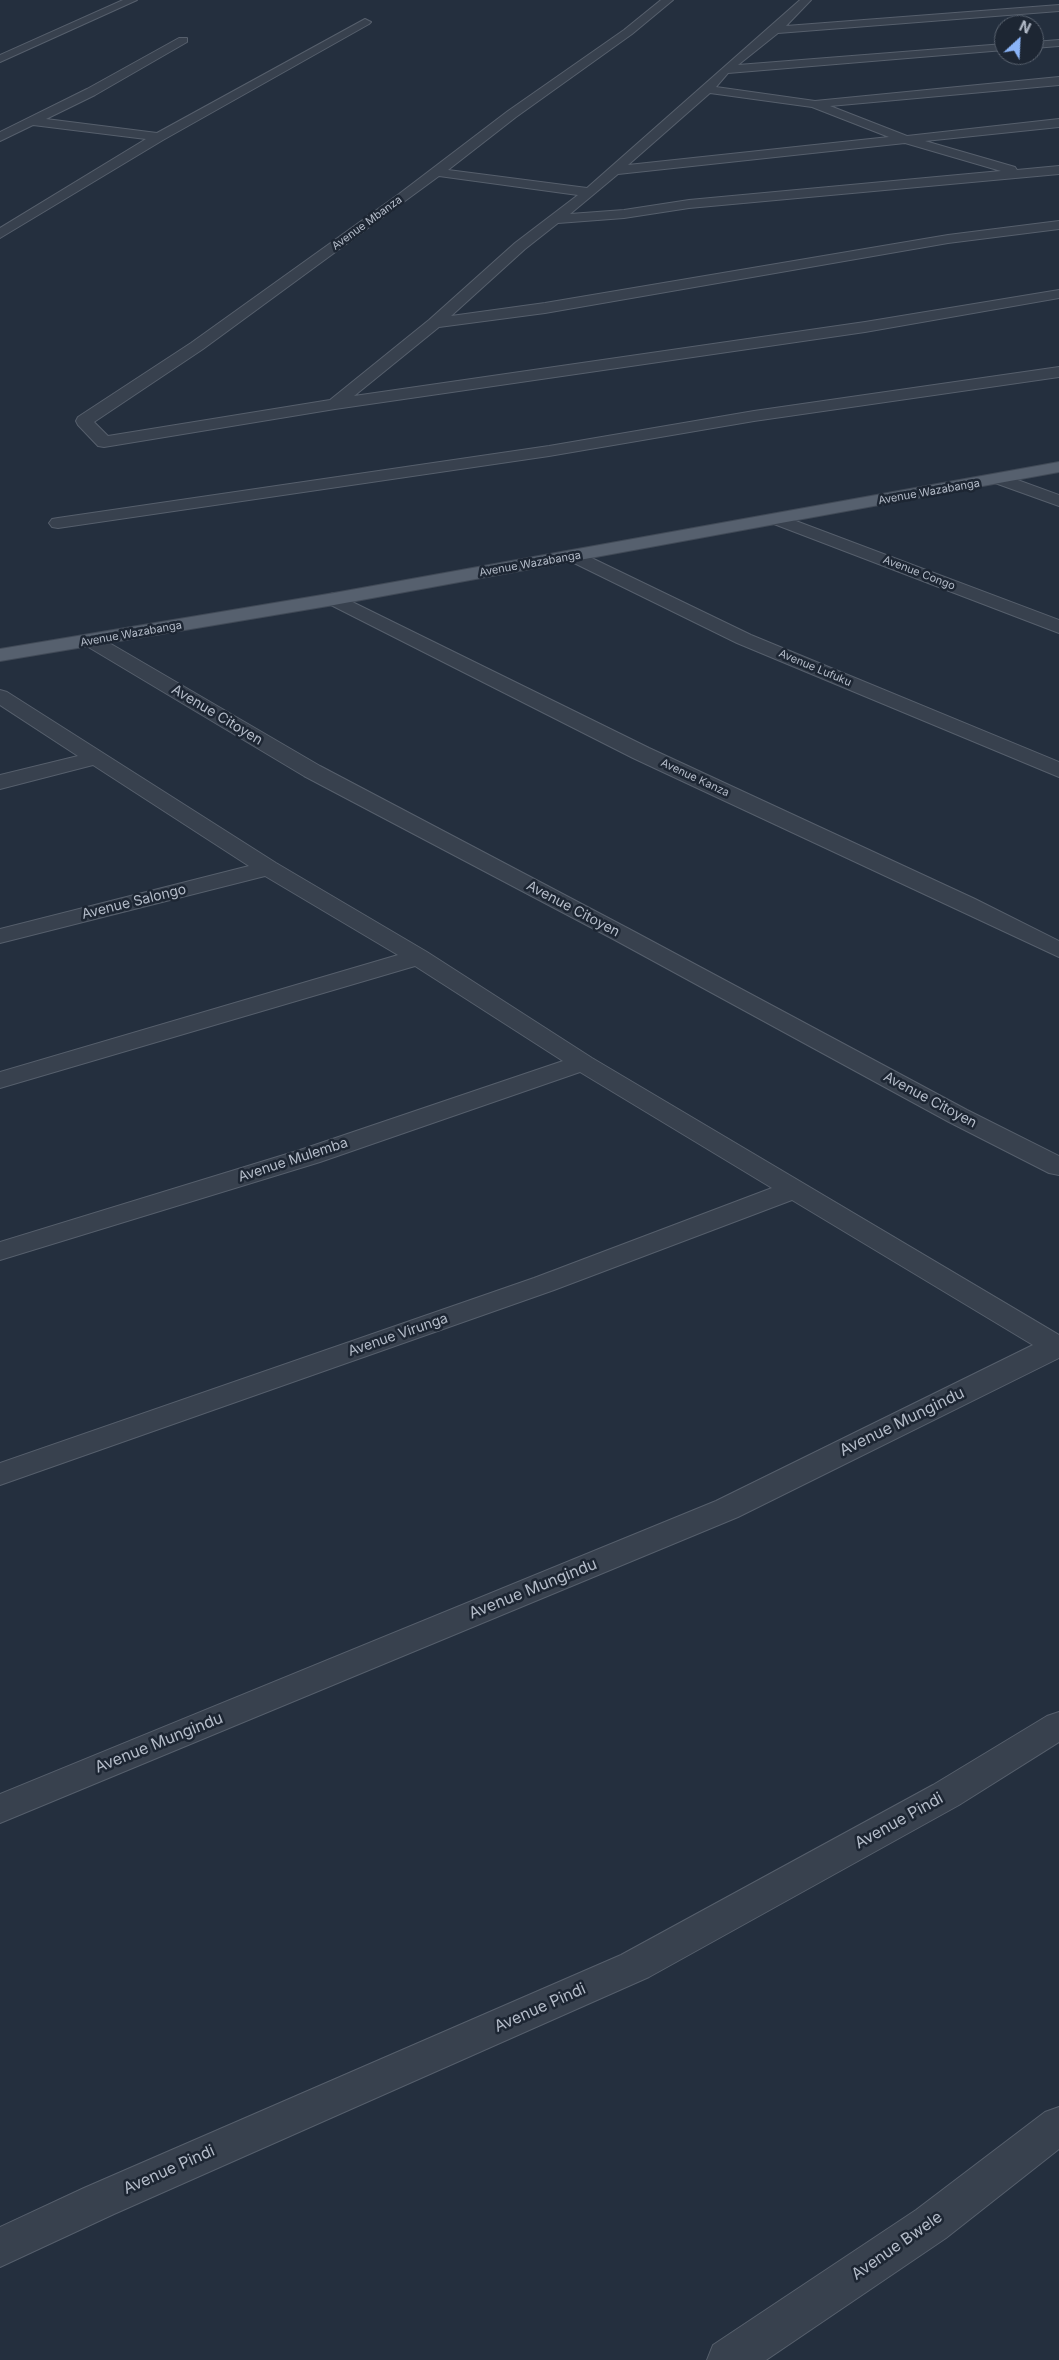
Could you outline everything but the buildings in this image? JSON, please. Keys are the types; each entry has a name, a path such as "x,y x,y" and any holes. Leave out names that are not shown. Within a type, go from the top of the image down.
{"main road":[{"name":"Avenue Wazabanga","path":"0,654 92,641 334,600 780,520 1059,467"}],"street":[{"path":"0,59 132,0"},
{"name":"Avenue Mbanza","path":"335,404 104,442 84,421 197,346 512,114 628,32 668,0"},
{"path":"335,404 434,323 520,246 590,192 725,70 775,30 806,0"},
{"path":"775,30 1059,8"},
{"path":"0,234 159,138 365,22"},
{"path":"0,137 91,92 183,40"},
{"path":"1044,44 1059,43"},
{"path":"725,70 994,48"},
{"path":"814,104 1059,81"},
{"path":"707,88 814,104 904,138 1059,184"},
{"path":"8,118 159,138"},
{"path":"612,171 904,138 1059,123"},
{"path":"557,219 624,214 709,202 1059,170"},
{"path":"435,172 590,192"},
{"path":"434,323 545,308 948,239 1059,225"},
{"path":"335,404 865,327 1059,294"},
{"path":"58,523 549,451 754,416 1059,372"},
{"path":"1001,479 1059,501"},
{"name":"Avenue Congo","path":"780,520 1059,627"},
{"name":"Avenue Lufuku","path":"575,556 744,639 1059,770"},
{"name":"Avenue Kanza","path":"334,600 641,753 967,904 1059,950"},
{"name":"Avenue Citoyen","path":"92,641 312,771 623,935 958,1116 1059,1167"},
{"path":"0,696 268,868 418,957 583,1063 1057,1347"},
{"path":"0,782 95,758"},
{"name":"Avenue Salongo","path":"0,936 268,868"},
{"path":"0,1080 418,957"},
{"name":"Avenue Mulemba","path":"0,1251 310,1156 583,1063"},
{"name":"Avenue Virunga","path":"0,1474 534,1288 793,1190"},
{"name":"Avenue Mungindu","path":"0,1809 727,1509 1057,1347"},
{"name":"Avenue Pindi","path":"0,2248 108,2197 635,1966 946,1796 1059,1725"},
{"name":"Avenue Bwele","path":"729,2360 931,2224 1059,2126"}]}
